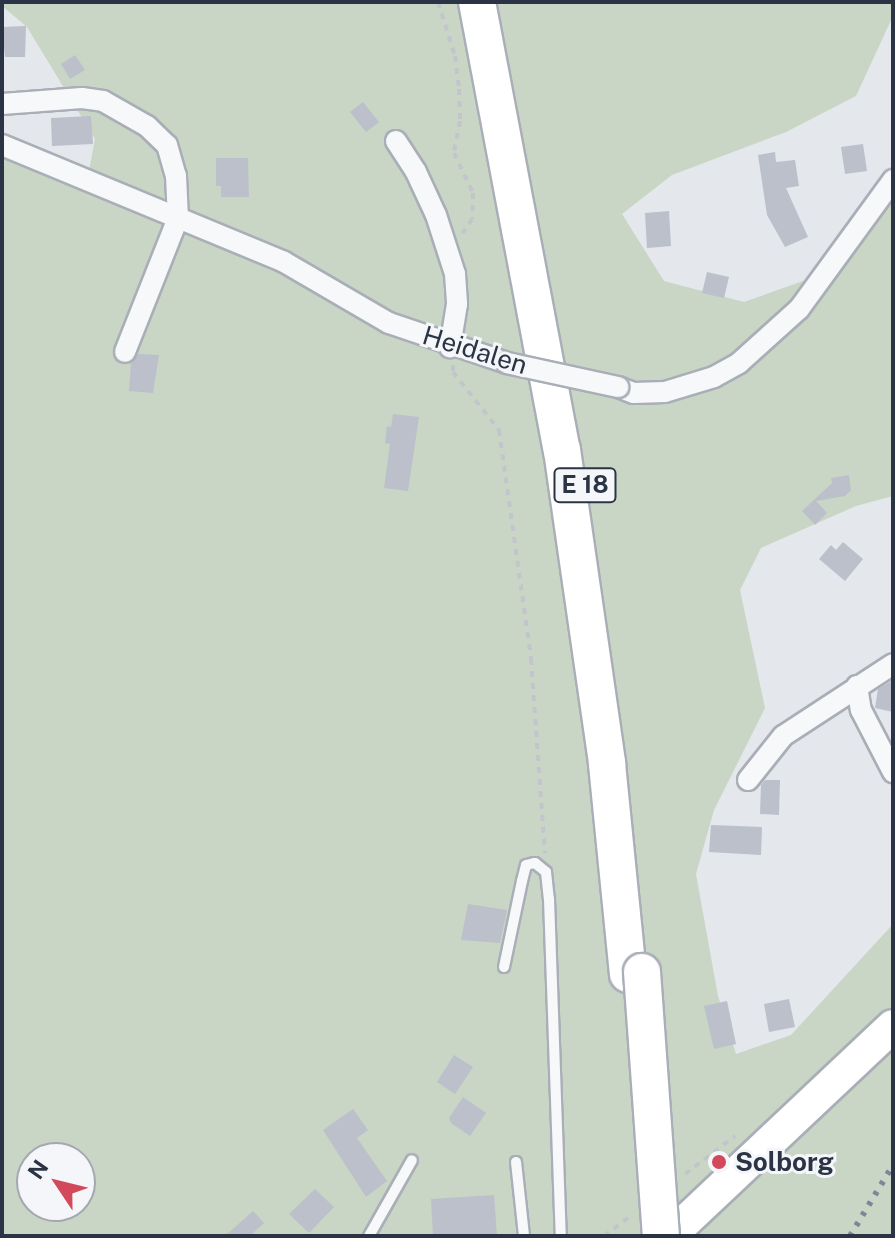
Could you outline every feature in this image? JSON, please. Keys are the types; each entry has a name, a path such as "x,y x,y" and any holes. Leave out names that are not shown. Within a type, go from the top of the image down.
{"highway":[{"name":"E 18","path":"477,2 562,450 635,973 661,1236"},
{"name":"E 18","path":"497,2 526,125 580,448 624,765 646,1236"}],"main road":[{"path":"670,1236 893,1026"}],"street":[{"path":"2,104 82,98 103,101 147,126 162,138 172,155 178,218 125,352"},
{"path":"396,141 416,172 455,274 457,304 450,347"},
{"name":"Heidalen","path":"2,145 284,262 389,323 450,347 634,393 665,392 714,377 739,363 799,309 893,180"},
{"path":"748,780 783,736 893,664"},
{"path":"857,686 861,710 893,772"}],"lane":[{"path":"504,967 526,865 535,863 546,872 561,1236"},
{"path":"369,1236 412,1160"},
{"path":"516,1162 524,1236"}],"path":[{"path":"438,2 455,56 459,89 460,121 454,153 473,193 472,219 460,239 446,246"},
{"path":"450,347 453,372 499,430 531,659 546,872"}],"green space":[{"path":"2,2 893,2 893,16 856,96 786,132 672,175 622,214 664,281 744,302 806,280 893,189 893,496 856,506 761,548 740,590 765,708 714,810 696,874 718,996 736,1054 791,1035 893,924 893,1236 2,1236 2,155 88,176 95,139 27,27 2,6"}],"building":[{"path":"26,26 25,57 5,57 2,27"},
{"path":"75,55 85,70 70,79 61,64"},
{"path":"363,102 379,122 366,132 350,112"},
{"path":"91,116 93,144 52,146 51,118"},
{"path":"863,144 867,171 845,174 841,147"},
{"path":"775,152 776,162 795,160 799,186 786,188 808,237 785,247 767,215 758,155"},
{"path":"216,158 248,158 249,197 221,197 221,186 216,186"},
{"path":"669,211 671,246 647,248 645,213"},
{"path":"707,272 729,277 724,298 702,293"},
{"path":"138,354 159,355 153,393 129,391 131,363"},
{"path":"393,414 419,417 408,491 384,488 390,444 385,443 387,426 391,427"},
{"path":"849,475 851,490 845,496 816,501 827,513 815,525 802,511 832,483 831,478"},
{"path":"843,542 863,559 845,581 819,559 831,545 836,550"},
{"path":"893,680 893,712 875,708 878,689"},
{"path":"765,780 780,780 779,815 760,814 761,785"},
{"path":"711,825 762,827 761,855 709,852"},
{"path":"468,904 507,910 500,943 461,940"},
{"path":"789,999 795,1027 769,1032 764,1004"},
{"path":"727,1001 736,1044 714,1049 704,1006"},
{"path":"454,1055 473,1067 455,1094 437,1082"},
{"path":"463,1097 486,1113 470,1136 451,1123 449,1118"},
{"path":"353,1109 368,1130 357,1138 387,1181 366,1197 323,1130"},
{"path":"315,1189 334,1207 309,1233 289,1214"},
{"path":"494,1195 497,1236 433,1236 431,1199"},
{"path":"253,1211 264,1223 250,1236 225,1236"}],"railway":[{"path":"850,1236 893,1165"}],"place":[{"name":"Solborg","path":"719,1162"}]}
